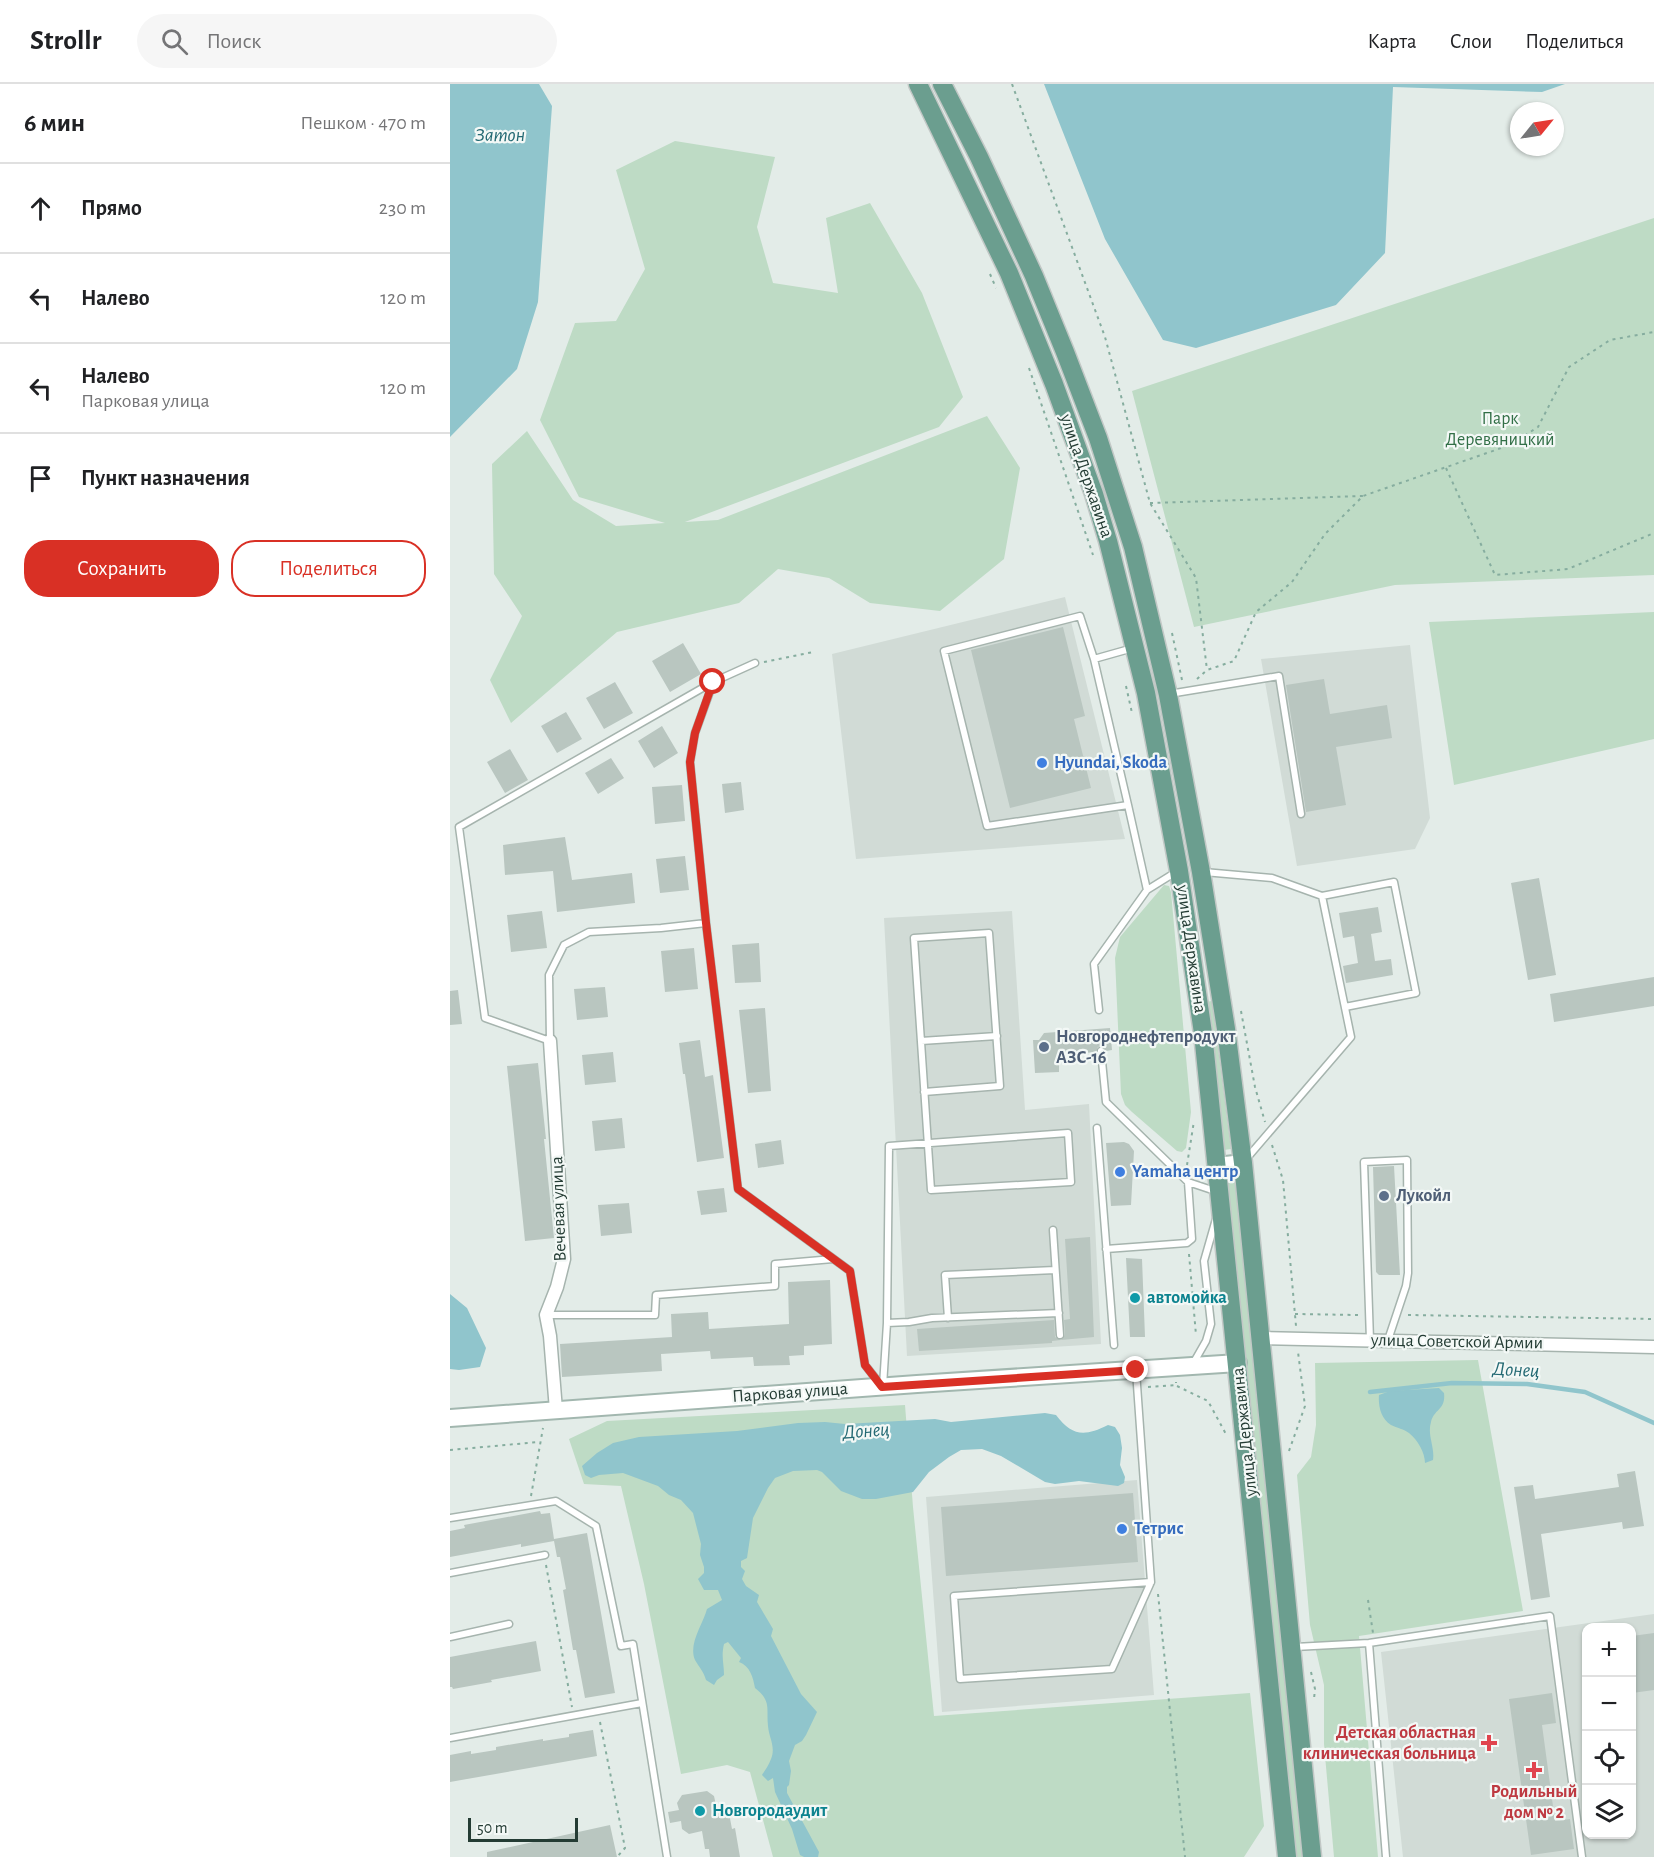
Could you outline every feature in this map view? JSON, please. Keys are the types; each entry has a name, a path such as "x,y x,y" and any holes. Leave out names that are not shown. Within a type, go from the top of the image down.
{"main road":[{"name":"улица Державина","path":"918,84 1009,273 1054,384 1094,494 1127,650 1146,693 1179,871 1203,1033 1287,1857"},
{"name":"улица Державина","path":"942,84 979,157 1034,276 1065,352 1098,438 1176,693 1226,1029 1243,1163 1312,1857"}],"street":[{"name":"Вечевая улица","path":"546,1315 557,1287 564,1259 550,1041"},
{"path":"1217,1166 1243,1163"},
{"path":"546,1315 550,1336 550,1410"},
{"name":"улица Советской Армии","path":"1261,1338 1654,1347"},
{"name":"Парковая улица","path":"450,1418 1238,1363"}],"lane":[{"path":"1128,805 987,826 944,651 1080,616 1094,660 1128,805 1147,890"},
{"path":"1094,660 1127,650"},
{"path":"706,923 589,932 564,945 549,975 550,1041 485,1018 459,827 713,682 755,663"},
{"path":"1176,693 1279,676 1301,814"},
{"path":"713,682 695,733 690,762 706,923 738,1189 850,1271 865,1365 882,1387"},
{"path":"1099,1010 1094,964 1147,890 1179,871"},
{"path":"1201,872 1272,878 1322,896 1394,882 1416,993 1345,1007"},
{"path":"1243,1163 1351,1037 1322,896"},
{"path":"882,1387 887,1323 889,1146 927,1143 1068,1133 1071,1182 931,1190 927,1143 914,938 989,933 1000,1086 924,1092"},
{"path":"921,1041 997,1036"},
{"path":"1101,1051 1106,1102 1186,1181 1220,1197 1204,1261 1211,1324 1206,1341 1191,1366"},
{"path":"1097,1128 1114,1344"},
{"path":"1370,1340 1364,1162 1407,1160 1408,1273 1388,1341"},
{"path":"1106,1249 1188,1243 1192,1239 1186,1181"},
{"path":"1053,1230 1060,1335"},
{"path":"546,1315 655,1314 656,1295 775,1286 775,1264 834,1259"},
{"path":"948,1318 945,1275 1055,1270"},
{"path":"887,1323 932,1318 1059,1313"},
{"path":"1136,1370 1151,1582 1112,1669 960,1679 954,1596 1151,1582"},
{"path":"450,1518 556,1501 596,1526 621,1646 633,1644 667,1857"},
{"path":"450,1573 545,1555"},
{"path":"1291,1648 1370,1643 1550,1616 1582,1857"},
{"path":"450,1637 509,1624"},
{"path":"1370,1643 1386,1857"},
{"path":"450,1738 642,1703"}],"path":[{"path":"1012,84 1105,337 1150,503 1196,578 1207,670"},
{"path":"990,274 999,295"},
{"path":"1150,503 1363,496 1446,468 1510,445 1538,427 1569,367 1610,340 1654,332"},
{"path":"1025,359 1093,555"},
{"path":"1446,468 1495,575 1568,569 1654,533"},
{"path":"1176,693 1207,670 1234,661 1256,612 1292,582 1325,534 1363,496"},
{"path":"1127,650 1134,723"},
{"path":"755,663 813,652"},
{"path":"1186,1181 1194,1121"},
{"path":"1188,1243 1196,1337"},
{"path":"1295,1314 1369,1315"},
{"path":"1396,1315 1654,1319"},
{"path":"1174,1367 1176,1385"},
{"path":"1146,1387 1176,1385 1208,1401 1227,1436"},
{"path":"530,1506 539,1442 545,1419 550,1410"},
{"path":"450,1450 539,1442"},
{"path":"545,1555 573,1716"},
{"path":"1157,1587 1185,1857"},
{"path":"600,1722 626,1848 617,1857"}],"shaded area":[{"path":"1065,597 1125,839 856,859 832,654"},
{"path":"1410,645 1430,818 1415,849 1297,866 1261,659"},
{"path":"1012,911 1025,1110 1089,1104 1101,1344 907,1356 884,918"},
{"path":"1137,1480 1154,1695 942,1712 926,1497"},
{"name":"Детская областная клиническая больница","path":"1654,1614 1654,1857 1403,1857 1381,1652 1582,1624 1582,1839 1636,1839 1636,1623 1589,1623"}],"green space":[{"path":"675,141 775,157 757,227 773,283 838,293 826,218 870,203 922,293 963,397 939,427 685,522 718,520 987,416 1020,468 1004,559 940,611 870,603 829,578 778,569 739,603 617,632 511,723 490,680 522,616 494,574 492,464 527,431 573,500 616,526 665,523 579,497 540,420 575,323 616,321 645,269 616,170"},
{"name":"Парк Деревяницкий","path":"1654,218 1654,575 1395,585 1194,627 1132,391"},
{"path":"1654,612 1654,739 1454,785 1429,622"},
{"path":"1164,885 1169,886 1171,892 1191,1112 1186,1148 1182,1152 1177,1151 1132,1112 1125,1105 1121,1094 1115,958 1120,937"},
{"path":"1212,1001 1231,1149 1224,1150 1205,1002"},
{"path":"1237,1172 1304,1857 1294,1857 1227,1173"},
{"path":"1478,1360 1523,1611 1359,1636 1378,1857 1334,1857 1324,1744 1324,1685 1310,1625 1297,1475 1311,1457 1316,1425 1315,1363"},
{"path":"905,1405 934,1716 1250,1693 1264,1826 1244,1857 773,1857 750,1772 727,1765 681,1774 644,1584 621,1486 584,1484 569,1439 607,1421"}],"water":[{"name":"Затон","path":"450,84 539,84 552,106 538,302 517,369 450,437"},
{"path":"1044,84 1565,84 1542,92 1393,87 1385,253 1336,305 1196,348 1163,340 1105,239"},
{"path":"450,1294 467,1308 486,1348 480,1367 450,1369"},
{"path":"1439,1388 1444,1393 1444,1399 1430,1427 1433,1460 1425,1463 1422,1451 1412,1436 1405,1430 1391,1425 1385,1419 1380,1408 1379,1395 1390,1391"},
{"path":"1045,1413 1056,1415 1073,1431 1085,1433 1108,1425 1115,1427 1120,1435 1122,1448 1120,1465 1125,1477 1124,1483 1118,1486 1079,1481 1055,1484 1045,1482 1001,1456 982,1449 961,1450 949,1457 929,1472 913,1492 876,1499 862,1499 841,1491 817,1470 793,1471 775,1478 768,1488 753,1518 747,1558 741,1561 741,1567 745,1571 742,1579 746,1586 759,1595 757,1602 773,1629 771,1636 801,1694 817,1712 802,1741 795,1745 789,1761 791,1771 787,1793 819,1852 818,1857 800,1855 792,1829 775,1792 773,1778 768,1781 762,1775 773,1750 764,1697 755,1688 750,1672 739,1662 741,1658 728,1642 724,1644 723,1649 724,1675 714,1685 706,1680 693,1654 693,1647 707,1609 722,1600 718,1590 704,1590 698,1579 704,1573 704,1567 693,1513 681,1500 669,1495 658,1486 623,1473 591,1478 585,1475 582,1466 613,1443 639,1437 737,1431 798,1423 845,1424 935,1419 951,1422"}],"building":[{"path":"1063,627 1085,716 1074,719 1091,788 1010,808 971,650"},
{"path":"683,643 701,674 670,692 652,661"},
{"path":"1324,679 1330,714 1387,705 1392,738 1336,747 1346,805 1306,812 1286,685"},
{"path":"615,682 633,713 604,729 586,698"},
{"path":"566,712 582,739 557,753 541,726"},
{"path":"662,726 678,753 654,768 638,741"},
{"path":"510,749 528,780 505,793 487,762"},
{"path":"611,758 624,778 598,794 585,773"},
{"path":"741,782 744,810 725,813 722,784"},
{"path":"682,785 685,821 655,824 652,787"},
{"path":"565,837 572,880 632,873 635,903 557,912 553,871 505,875 503,845"},
{"path":"685,856 689,890 660,893 656,859"},
{"path":"1539,878 1556,975 1528,980 1511,883"},
{"path":"1378,907 1382,932 1371,934 1375,961 1391,959 1393,975 1346,983 1343,966 1358,963 1354,936 1343,938 1339,913"},
{"path":"542,911 547,948 511,952 507,915"},
{"path":"759,943 761,982 735,983 732,945"},
{"path":"694,948 698,989 665,992 661,951"},
{"path":"1654,977 1654,1006 1554,1022 1550,994"},
{"path":"605,987 608,1017 577,1020 574,989"},
{"path":"458,990 462,1024 450,1025 450,991"},
{"path":"765,1008 771,1091 748,1093 739,1010"},
{"path":"1110,1028 1112,1050 1106,1051 1101,1046 1096,1052 1059,1055 1059,1072 1035,1073 1033,1040 1039,1040 1044,1033"},
{"path":"700,1040 705,1077 713,1075 724,1158 697,1162 679,1043"},
{"path":"613,1052 616,1082 585,1085 582,1055"},
{"path":"538,1063 554,1238 525,1241 507,1066"},
{"path":"622,1118 625,1148 595,1151 592,1121"},
{"path":"781,1140 784,1164 758,1168 755,1144"},
{"path":"1106,1143 1129,1144 1134,1151 1131,1205 1111,1206"},
{"name":"Лукойл","path":"1394,1166 1400,1275 1379,1275 1376,1272 1373,1167"},
{"path":"724,1188 727,1212 701,1215 697,1191"},
{"path":"629,1203 632,1233 601,1236 598,1205"},
{"path":"1090,1237 1094,1337 1061,1340 1065,1335 1064,1320 1070,1319 1065,1239"},
{"name":"автомойка","path":"1126,1258 1142,1259 1145,1337 1130,1337"},
{"path":"830,1280 832,1344 804,1346 804,1355 789,1356 790,1365 754,1366 753,1357 711,1359 710,1351 661,1354 662,1371 562,1377 560,1344 672,1337 671,1314 708,1312 709,1329 789,1324 788,1282"},
{"path":"1054,1320 1055,1337 1061,1340 1052,1341 1052,1343 919,1351 917,1329"},
{"path":"1635,1471 1644,1526 1623,1529 1622,1522 1541,1534 1550,1597 1531,1600 1514,1487 1533,1485 1535,1499 1619,1487 1617,1474"},
{"path":"1133,1493 1138,1562 946,1576 941,1507"},
{"path":"540,1511 541,1514 550,1513 554,1539 587,1533 615,1693 585,1698 576,1650 573,1650 560,1557 557,1557 554,1541 521,1547 521,1544 450,1557 450,1531 465,1528 464,1525"},
{"path":"1654,1633 1654,1690 1636,1692 1636,1635"},
{"path":"536,1641 541,1671 453,1689 450,1687 450,1657"},
{"name":"Родильный дом № 2","path":"1552,1693 1556,1723 1542,1725 1555,1821 1570,1819 1574,1849 1531,1855 1509,1699"},
{"path":"593,1730 597,1756 450,1782 450,1755 496,1750 496,1747 569,1737 569,1734"},
{"name":"Новгородаудит","path":"707,1791 714,1796 717,1810 728,1808 732,1829 735,1828 740,1857 710,1857 709,1849 705,1849 702,1831 689,1834 682,1829 681,1821 670,1823 668,1812 679,1810 677,1803 682,1795"},
{"path":"610,1825 617,1857 487,1857 487,1852"}],"waterway":[{"name":"Донец","path":"1370,1392 1452,1383 1527,1384 1585,1392 1654,1423"}],"place":[{"name":"Hyundai, Skoda","path":"1042,763"},
{"name":"Новгороднефтепродукт АЗС-16","path":"1044,1047"},
{"name":"Yamaha центр","path":"1120,1172"},
{"name":"Лукойл","path":"1384,1196"},
{"name":"автомойка","path":"1135,1298"},
{"name":"Тетрис","path":"1122,1529"},
{"name":"Детская областная клиническая больница","path":"1489,1743"},
{"name":"Родильный дом № 2","path":"1534,1770"},
{"name":"Новгородаудит","path":"700,1811"}],"route":[{"path":"713,682 695,733 690,762 706,923 738,1189 850,1271 865,1365 882,1387 1136,1370"}]}
